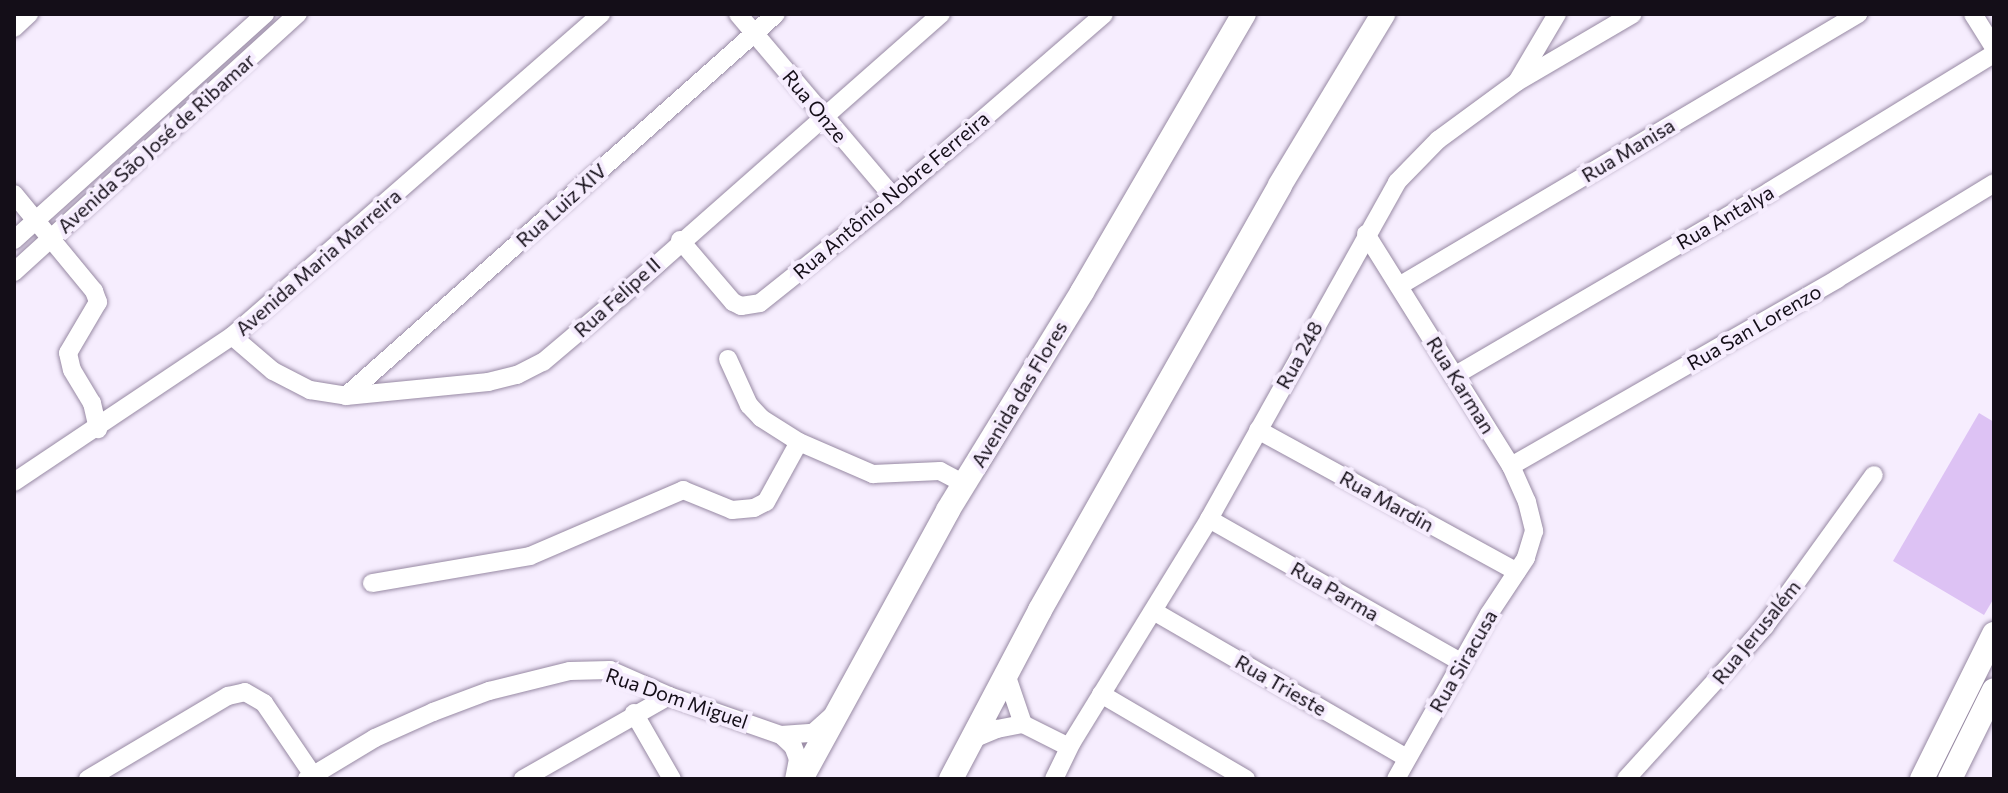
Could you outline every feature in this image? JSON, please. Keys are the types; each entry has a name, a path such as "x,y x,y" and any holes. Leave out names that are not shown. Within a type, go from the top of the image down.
{"main road":[{"name":"Avenida das Flores","path":"801,779 964,484 1244,14"},
{"path":"951,779 1006,674 1280,185 1383,14"},
{"path":"1922,779 1994,634"},
{"path":"1957,775 1994,690"}],"street":[{"path":"14,28 29,14"},
{"name":"Avenida São José de Ribamar","path":"14,240 265,14"},
{"name":"Avenida São José de Ribamar","path":"14,272 298,14"},
{"name":"Avenida Maria Marreira","path":"14,482 98,429 232,336 601,14"},
{"name":"Rua Onze","path":"738,14 893,197"},
{"name":"Rua Luiz XIV","path":"346,396 776,14"},
{"name":"Rua Felipe II","path":"232,336 273,371 310,390 346,396 488,382 517,375 543,362 941,14"},
{"name":"Rua Antônio Nobre Ferreira","path":"680,240 733,302 751,306 760,303 893,197 1104,14"},
{"path":"1517,82 1557,14"},
{"name":"Rua 248","path":"1054,779 1069,747 1155,612 1209,519 1390,193 1414,162 1517,82 1633,14"},
{"name":"Rua Manisa","path":"1399,286 1858,14"},
{"path":"1973,14 1994,51"},
{"name":"Rua Antalya","path":"1454,376 1770,191 1994,51"},
{"name":"Rua San Lorenzo","path":"1511,466 1837,279 1994,183"},
{"path":"14,194 86,279 98,302 68,353 72,370 92,403 98,429"},
{"name":"Rua Karman","path":"1366,234 1511,466 1532,518 1532,545"},
{"path":"728,359 749,405 761,418 799,442 873,474 940,471 964,484"},
{"name":"Rua Mardin","path":"1258,430 1517,572"},
{"path":"372,583 530,556 683,490 732,510 754,508 766,502 799,442"},
{"name":"Rua Jerusalém","path":"1626,779 1765,626 1874,475"},
{"name":"Rua Parma","path":"1209,519 1462,663"},
{"name":"Rua Siracusa","path":"1396,779 1532,545"},
{"name":"Rua Trieste","path":"1155,612 1407,758"},
{"name":"Rua Dom Miguel","path":"310,777 375,738 433,712 489,691 570,671 610,670 669,696 781,735"},
{"path":"1006,674 1023,724"},
{"path":"88,779 228,696 245,692 264,703 310,777"},
{"path":"1101,694 1246,779"},
{"path":"523,779 634,713 669,696"},
{"path":"781,735 813,733 839,708"},
{"path":"634,713 672,779"},
{"path":"973,739 997,729 1023,724 1069,747"},
{"path":"781,735 793,746 798,759 794,779"}],"shaded area":[{"path":"1979,413 1994,422 1994,598 1984,615 1893,561"}]}
